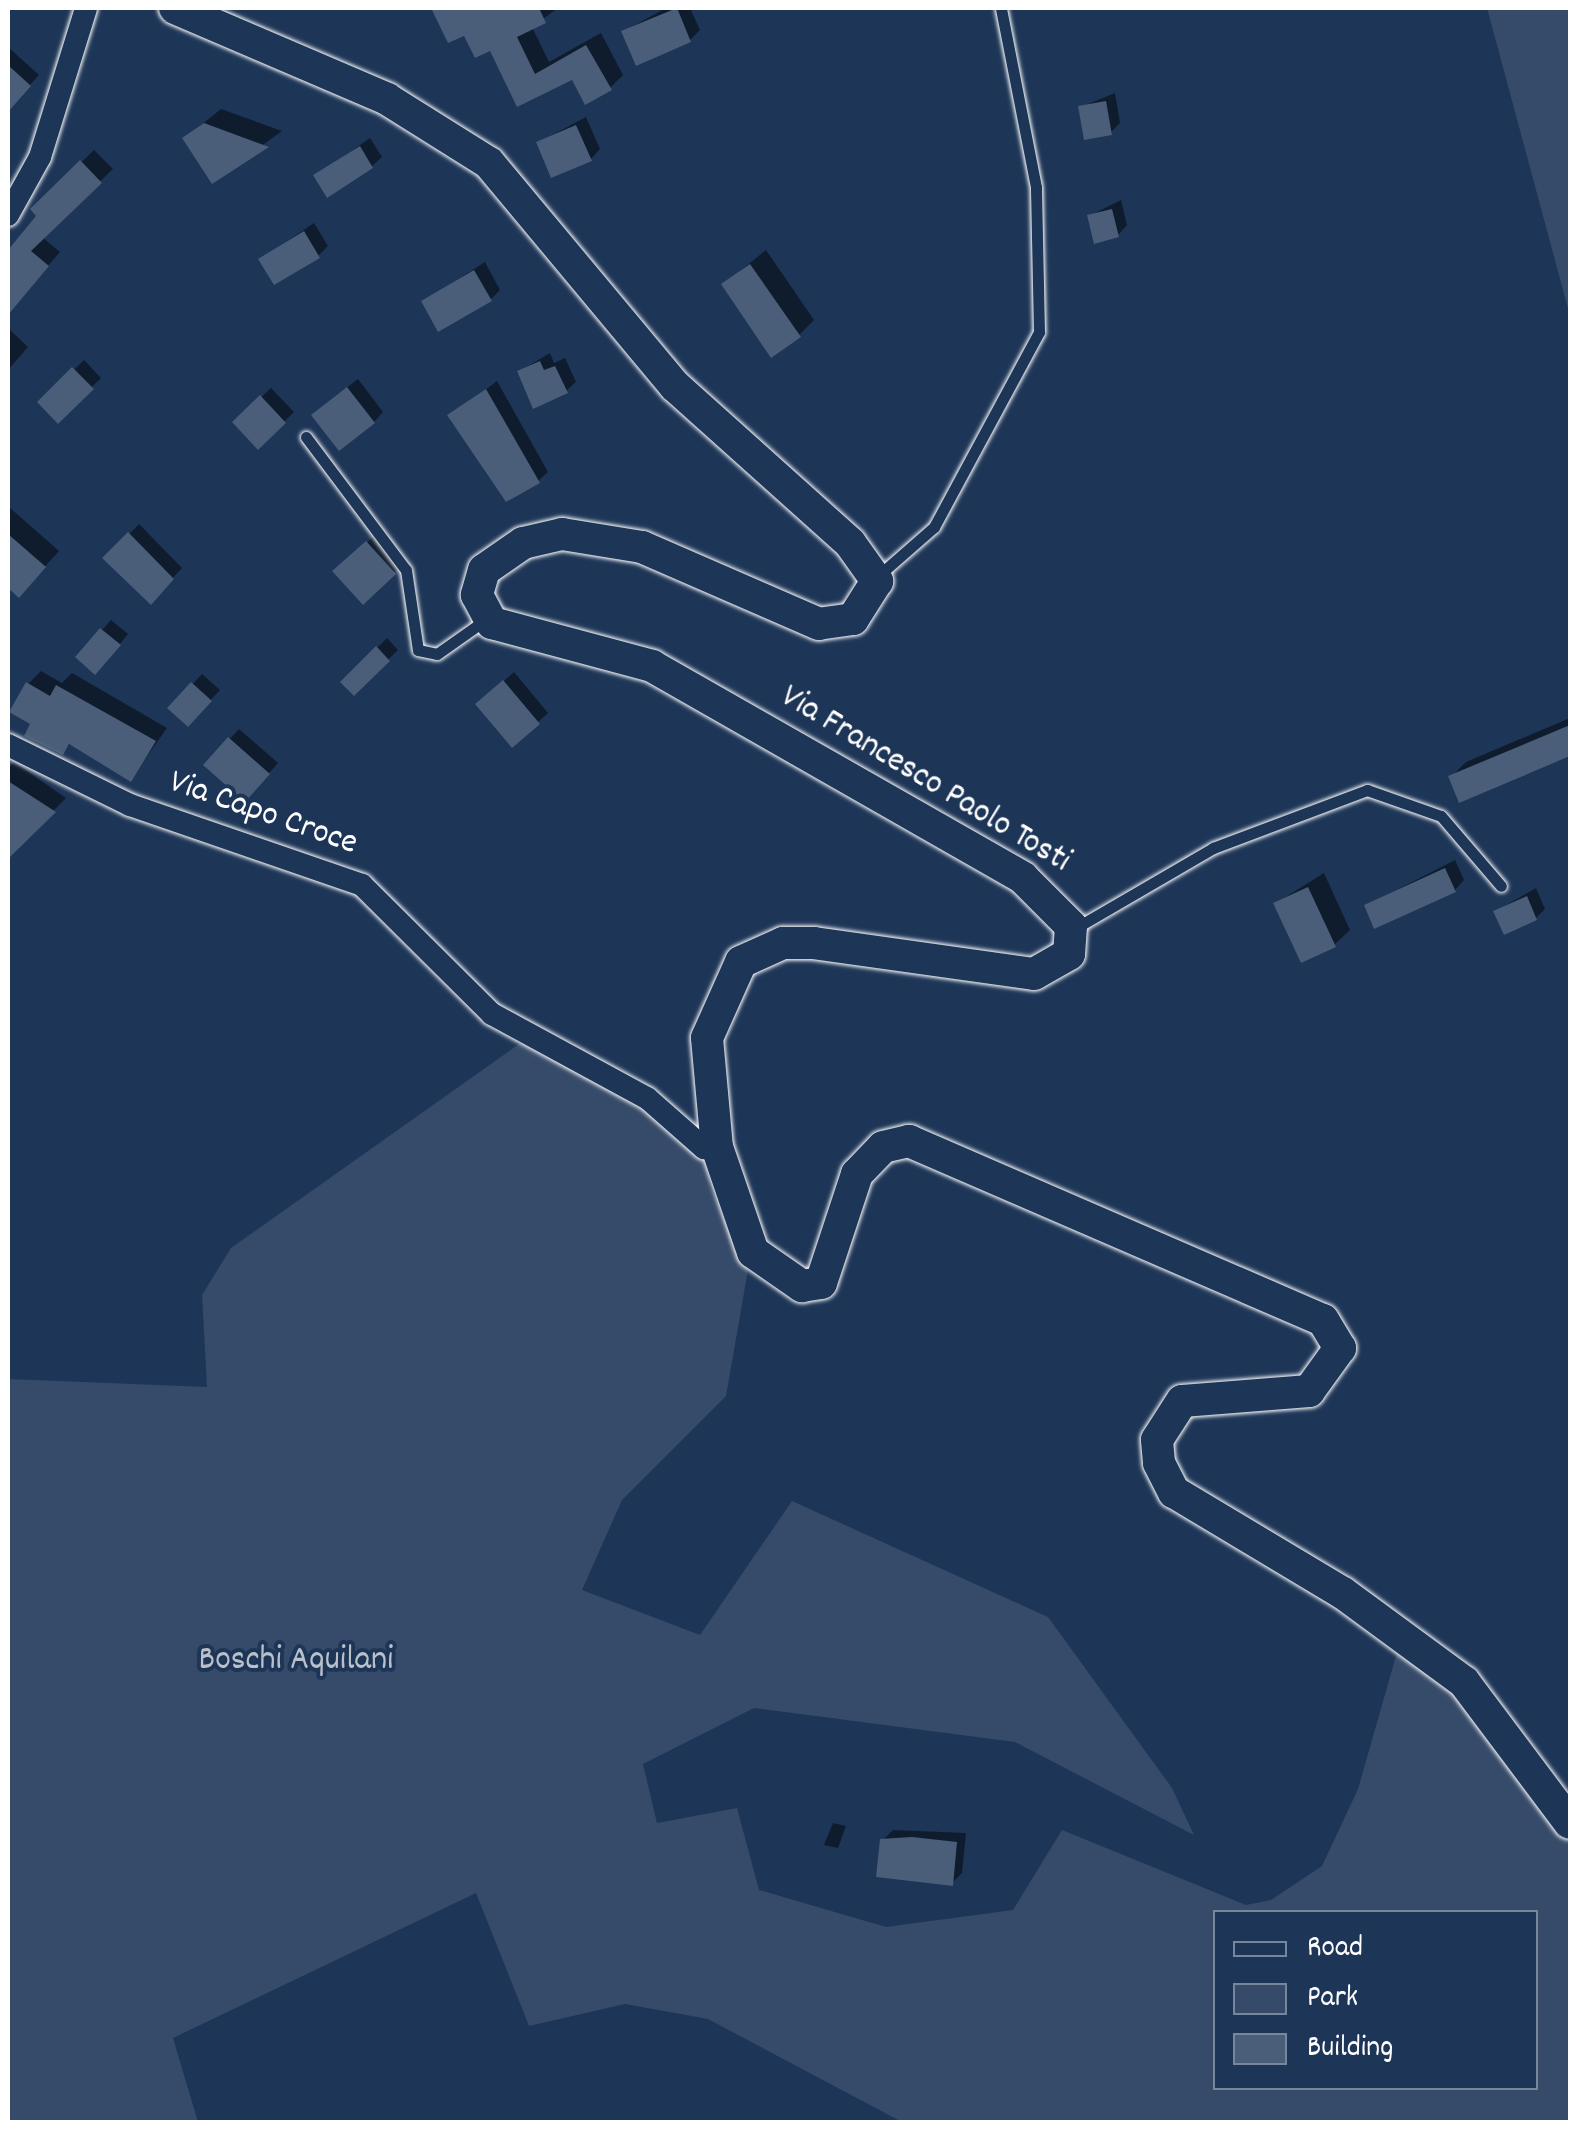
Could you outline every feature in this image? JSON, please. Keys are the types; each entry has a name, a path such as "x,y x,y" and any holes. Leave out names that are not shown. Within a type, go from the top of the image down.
{"main road":[{"path":"187,9 399,105 489,163 675,386 876,576 859,614 819,624 642,546 562,534 489,564 477,588 488,618"},
{"name":"Via Francesco Paolo Tosti","path":"488,618 515,635 600,645 652,666 1023,878 1072,930 1069,954 1034,974 814,943 783,943 741,962 706,1038 717,1147 753,1252 802,1286 822,1283 833,1261 857,1174 883,1148 909,1141 1323,1320 1340,1348 1309,1391 1182,1401 1157,1440 1158,1464 1174,1492 1343,1593 1464,1682 1570,1823"}],"street":[{"path":"8,215 40,158 86,8"},
{"name":"Via Capo Croce","path":"8,746 130,805 362,885 492,1014 647,1098 704,1148 717,1147"}],"lane":[{"path":"876,576 934,526 1038,332 1036,188 1001,8"},
{"path":"306,437 406,570 418,650 436,654 488,618"},
{"path":"1072,930 1214,848 1367,790 1441,816 1501,886"}],"green space":[{"path":"1487,8 1570,8 1570,316"},
{"name":"Boschi Aquilani","path":"546,1043 704,1148 710,1187 748,1270 726,1396 622,1500 582,1590 700,1635 792,1501 1048,1617 1172,1788 1194,1835 1015,1742 754,1708 643,1764 657,1823 737,1808 759,1890 886,1927 1013,1910 1062,1830 1246,1905 1271,1900 1322,1866 1358,1789 1400,1642 1457,1690 1570,1820 1570,2122 902,2122 708,2019 625,2004 529,2026 476,1893 173,2038 198,2122 8,2122 8,1379 207,1387 202,1295 231,1248 519,1044"}],"building":[{"path":"431,8 539,8 546,23 517,37 535,74 586,45 612,90 585,105 572,80 517,107 490,51 475,58 464,36 448,43"},
{"path":"677,8 691,42 636,66 621,31"},
{"path":"8,65 31,86 8,112"},
{"path":"1106,101 1112,135 1084,140 1078,106"},
{"path":"204,123 269,147 212,184 182,138"},
{"path":"576,125 592,161 551,178 536,142"},
{"path":"360,146 373,168 327,198 313,175"},
{"path":"80,160 102,183 31,251 49,266 8,315 8,250 36,216 30,209"},
{"path":"1112,209 1119,237 1094,244 1087,215"},
{"path":"304,231 320,258 274,285 258,259"},
{"path":"750,264 801,337 771,358 721,284"},
{"path":"474,270 492,301 438,332 421,301"},
{"path":"540,361 544,370 555,366 568,393 533,409 517,371"},
{"path":"72,367 94,389 58,424 37,402"},
{"path":"347,387 375,423 339,451 311,415"},
{"path":"486,389 540,483 506,502 447,415"},
{"path":"260,395 286,423 258,450 232,422"},
{"path":"128,532 174,579 151,605 102,558"},
{"path":"8,534 46,567 19,598 8,588"},
{"path":"366,541 396,574 363,605 332,571"},
{"path":"100,628 121,645 95,675 75,657"},
{"path":"376,646 390,661 354,696 340,682"},
{"path":"503,680 540,724 512,748 475,704"},
{"path":"26,682 50,696 56,685 156,741 131,782 69,744 63,755 24,736 30,724 9,712"},
{"path":"191,682 212,701 188,727 167,708"},
{"path":"1570,725 1570,756 1459,803 1448,776"},
{"path":"228,737 270,774 245,802 203,765"},
{"path":"8,781 56,812 8,859"},
{"path":"1445,868 1456,892 1374,929 1364,905"},
{"path":"1308,887 1336,947 1301,963 1273,903"},
{"path":"1527,896 1537,920 1504,935 1493,911"},
{"path":"912,1837 957,1842 953,1886 876,1877 880,1839"}]}
